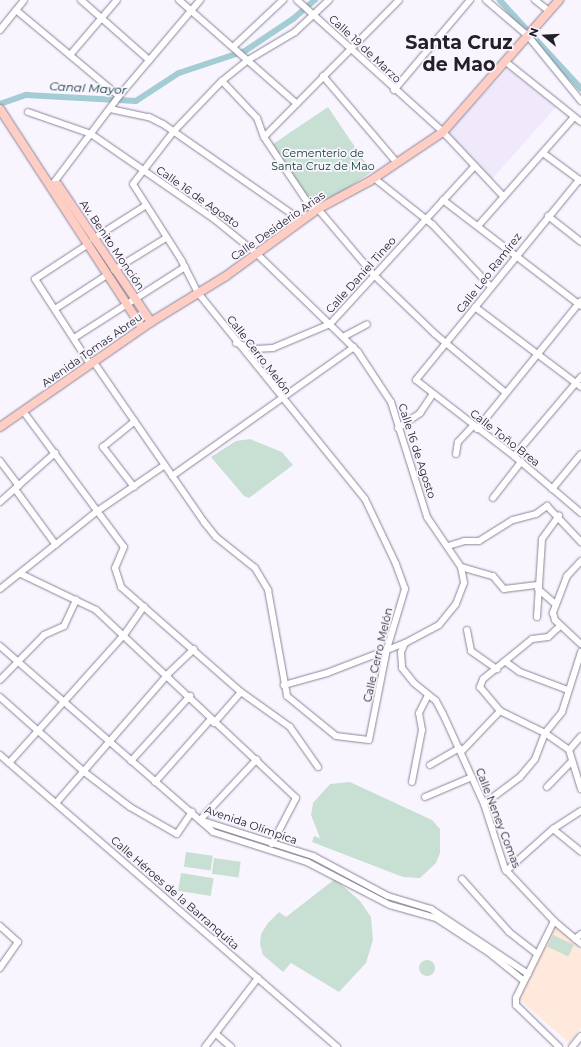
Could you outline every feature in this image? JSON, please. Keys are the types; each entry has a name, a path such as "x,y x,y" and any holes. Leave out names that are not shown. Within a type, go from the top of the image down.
{"main road":[{"name":"Calle Desiderio Arias","path":"198,294 316,211 374,178 443,132 506,62 558,0"},
{"name":"Av. Benito Monción","path":"1,110 52,185 52,190 87,245 136,301 151,322"},
{"name":"Av. Benito Monción","path":"52,185 58,185 93,239 128,306 142,328"},
{"name":"Avenida Tomas Abreu","path":"0,427 142,328 198,294"}],"street":[{"path":"0,30 24,0"},
{"path":"81,0 149,60"},
{"path":"70,55 117,0"},
{"path":"179,0 297,104"},
{"path":"52,185 119,96 200,0"},
{"path":"234,48 284,0"},
{"name":"Calle 19 de Marzo","path":"297,0 351,48 394,90 443,132 504,197"},
{"path":"141,170 174,131 246,58 295,32 311,12 329,0"},
{"path":"264,137 399,0"},
{"path":"394,90 470,0"},
{"path":"486,0 531,33 581,101"},
{"path":"535,0 549,11"},
{"path":"16,10 119,96"},
{"path":"506,62 581,122"},
{"path":"323,76 397,163"},
{"path":"222,81 257,118 264,137 316,211 374,275 446,343 506,393"},
{"path":"111,108 149,117 174,131 302,221"},
{"name":"Calle 16 de Agosto","path":"28,112 91,134 214,219 256,253 354,348 391,402 427,517 461,567 464,583 456,604 439,625 405,643 327,673 284,685"},
{"path":"478,226 574,117"},
{"path":"543,153 580,181"},
{"name":"Calle Daniel Tineo","path":"236,342 255,349 273,348 330,324 475,166"},
{"name":"Calle Cerro Melón","path":"87,245 36,279 74,338 135,421 216,537 255,568 268,590 287,696 294,704 336,736 367,741 387,649 405,589 396,564 365,498 279,397 198,294 185,267 145,206 133,184 141,170"},
{"path":"374,178 425,219 491,287"},
{"name":"Calle Leo Ramírez","path":"416,380 515,255 580,181"},
{"path":"443,200 580,303 506,393 475,427 458,442 456,454"},
{"path":"93,239 145,206"},
{"path":"548,216 581,242"},
{"path":"55,309 110,272 166,238"},
{"path":"74,338 136,301 185,267"},
{"path":"475,307 578,385"},
{"path":"343,337 367,324"},
{"path":"172,476 279,397 354,348"},
{"path":"514,456 578,385 581,377"},
{"name":"Calle Toño Brea","path":"416,380 432,395 514,456 581,513"},
{"path":"398,428 420,413 432,395"},
{"path":"23,411 55,453 96,512 124,547 115,568 121,587 194,649 241,692 290,727 318,767"},
{"path":"134,487 103,447 135,421"},
{"path":"0,502 55,453"},
{"path":"552,489 581,454"},
{"path":"0,461 56,546"},
{"path":"493,498 521,462"},
{"path":"0,589 56,546 96,512 165,465"},
{"path":"448,546 464,541 479,541 513,520 536,514 547,506 559,516 581,542"},
{"path":"537,617 542,539 559,516"},
{"path":"581,561 567,576 555,604 553,617 560,626 581,644"},
{"path":"461,567 493,576 504,589 538,587 555,604"},
{"path":"21,574 96,610 168,674 212,721 257,759 296,798 272,844"},
{"path":"0,680 44,635 64,626 76,600"},
{"path":"9,763 37,729 124,635 144,606"},
{"path":"560,626 548,637 532,639 481,682 480,687 500,711 545,732 569,750 581,789"},
{"path":"467,630 471,651 497,669"},
{"name":"Calle Neney Comas","path":"405,643 401,652 402,668 439,708 484,804 506,871 554,921 581,944"},
{"name":"Avenida Olímpica","path":"0,646 200,820 319,858 388,896 431,909 528,974"},
{"path":"56,803 108,741 168,674 194,649"},
{"path":"484,804 520,777 535,759 545,732 562,712 581,652"},
{"path":"506,662 520,672 568,690"},
{"path":"155,782 241,692"},
{"path":"412,782 422,730 419,713 428,695"},
{"path":"131,761 190,696"},
{"path":"0,697 83,771 130,807 176,834 192,812"},
{"path":"430,765 460,750 500,711"},
{"path":"569,750 581,736"},
{"name":"Calle Héroes de la Barranquita","path":"0,755 337,1047"},
{"path":"257,759 200,820 213,832 308,862 390,905 436,918 488,952 524,981"},
{"path":"547,787 572,762"},
{"path":"425,797 472,777"},
{"path":"506,871 553,829 581,811"},
{"path":"553,829 581,852"},
{"path":"462,879 509,932 536,953"},
{"path":"554,921 536,953 516,1005 559,1047"},
{"path":"0,926 18,942 1,964"},
{"path":"575,939 581,934"},
{"path":"205,1047 258,978"},
{"path":"216,1034 231,1047"},
{"path":"572,1047 581,1036"}],"shaded area":[{"path":"508,69 556,107 491,180 446,132"},
{"path":"555,926 581,949 581,1028 569,1043 519,999"}],"green space":[{"name":"Cementerio de Santa Cruz de Mao","path":"328,107 372,172 314,210 271,146"},
{"path":"250,439 282,452 293,465 249,498 244,496 211,457 236,441"},
{"path":"350,782 432,820 440,829 440,853 436,863 420,878 403,877 312,842 314,836 320,838 311,815 313,803 330,784"},
{"path":"186,852 213,856 211,871 184,867"},
{"path":"214,858 241,862 239,878 212,874"},
{"path":"181,873 214,878 211,896 178,891"},
{"path":"335,879 360,901 371,917 373,940 366,963 339,992 291,963 283,972 263,955 260,944 261,934 268,923 279,912 286,917"},
{"path":"553,935 574,945 568,957 548,947"},
{"path":"427,960 434,965 435,968 430,975 427,976 420,971 419,968 424,961"}],"waterway":[{"name":"Canal Mayor","path":"0,104 26,95 136,101 179,73 245,51 293,19 315,0"},
{"name":"Canal Mayor","path":"500,0 581,88"}],"district":[{"name":"Santa Cruz de Mao","path":"459,54"}]}
